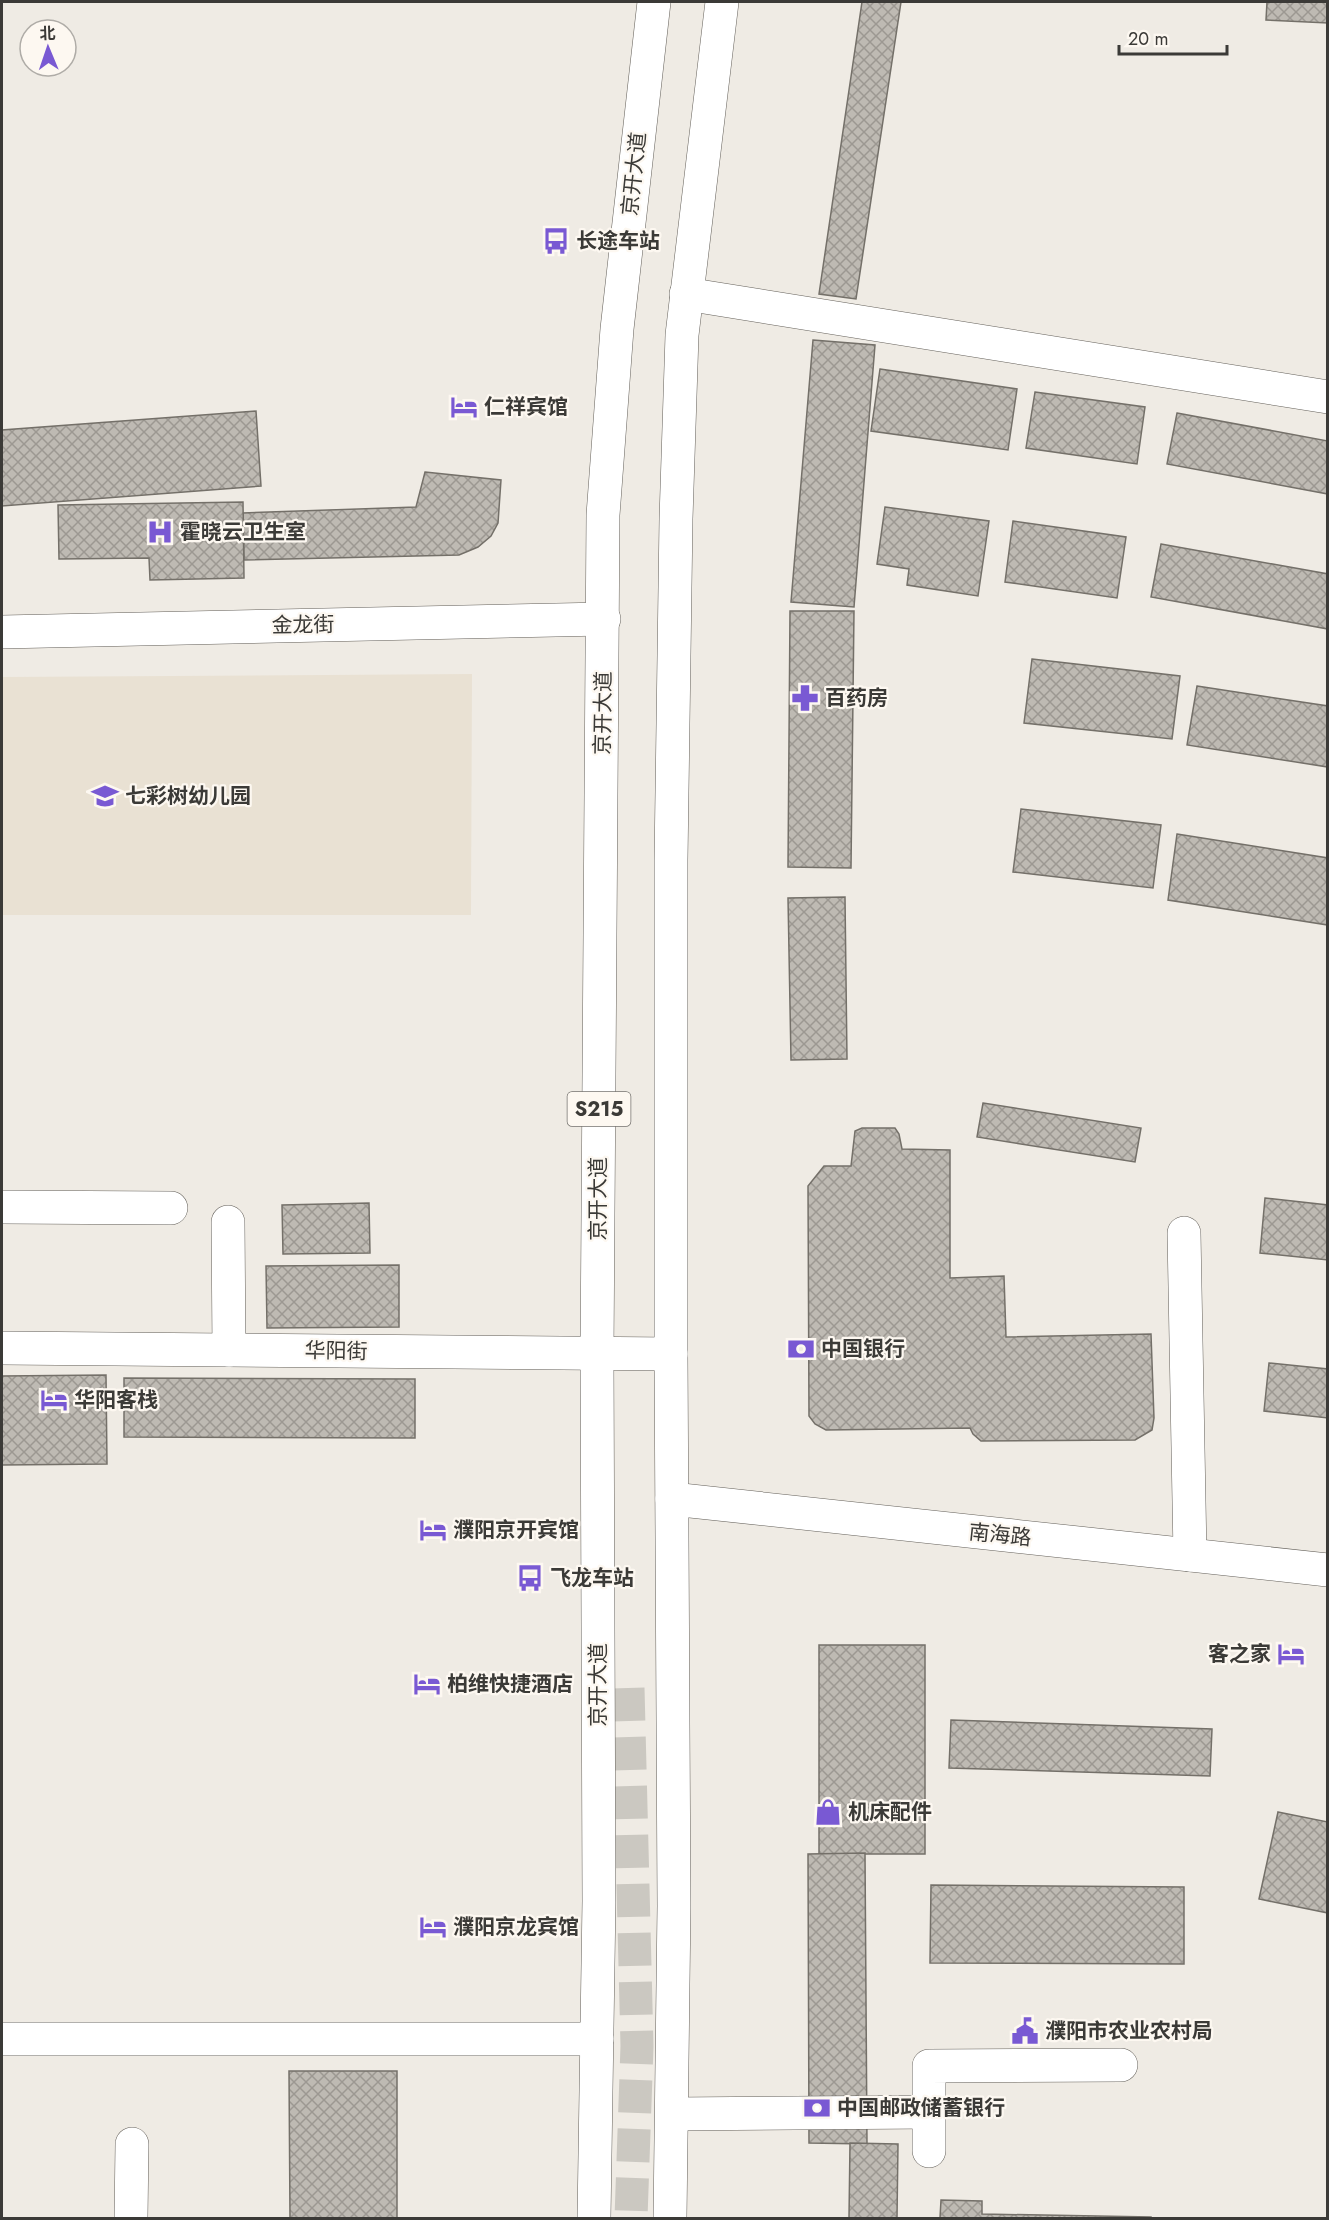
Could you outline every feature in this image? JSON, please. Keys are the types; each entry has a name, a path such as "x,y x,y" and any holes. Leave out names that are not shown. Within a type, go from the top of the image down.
{"main road":[{"name":"京开大道","path":"594,2218 599,1901 597,1354 603,514 617,329 654,2"},
{"path":"670,2218 674,1894 670,1354 672,778 677,507 682,335 722,2"},
{"path":"686,294 1328,397"},
{"name":"金龙街","path":"2,632 604,619"},
{"path":"2,1207 171,1208"},
{"path":"228,1222 229,1350"},
{"path":"1184,1233 1190,1555"},
{"name":"华阳街","path":"2,1348 670,1354"},
{"name":"南海路","path":"672,1499 1328,1570"},
{"path":"2,2039 597,2039"},
{"path":"929,2151 929,2066 1121,2065"},
{"path":"673,2114 928,2112"},
{"path":"131,2218 132,2144"}],"shaded area":[{"path":"472,674 471,915 2,915 2,677"}],"building":[{"path":"862,2 901,2 856,299 819,294"},
{"path":"1267,2 1328,2 1328,23 1266,20"},
{"path":"813,340 875,345 854,607 791,602"},
{"path":"880,369 1017,389 1008,450 871,431"},
{"path":"1035,392 1145,407 1137,464 1026,448"},
{"path":"256,411 261,486 2,506 2,430"},
{"path":"1177,413 1328,441 1328,494 1167,464"},
{"path":"425,472 501,480 498,523 491,536 478,547 459,555 244,560 243,513 416,507"},
{"path":"243,502 244,578 150,580 149,558 59,559 58,505"},
{"path":"885,507 989,521 978,596 907,585 909,569 877,564"},
{"path":"1013,521 1126,537 1117,598 1005,582"},
{"path":"1161,544 1328,574 1328,629 1151,597"},
{"path":"790,611 854,611 851,868 788,867"},
{"path":"1032,659 1180,676 1172,739 1024,723"},
{"path":"1197,686 1328,706 1328,767 1187,745"},
{"path":"1021,809 1161,825 1153,888 1013,872"},
{"path":"1177,834 1328,858 1328,925 1168,900"},
{"path":"845,897 847,1059 791,1060 788,898"},
{"path":"983,1103 1141,1128 1135,1162 977,1137"},
{"path":"862,1128 895,1128 899,1134 902,1149 950,1150 950,1278 1004,1276 1006,1337 1151,1334 1154,1418 1152,1430 1135,1440 981,1441 970,1428 826,1430 815,1424 809,1416 808,1186 824,1166 851,1166 855,1131"},
{"path":"1265,1198 1328,1205 1328,1260 1260,1253"},
{"path":"369,1203 370,1253 283,1254 282,1205"},
{"path":"399,1265 399,1327 267,1328 266,1266"},
{"path":"1269,1363 1328,1369 1328,1418 1264,1411"},
{"path":"106,1375 107,1464 2,1465 2,1376"},
{"path":"124,1378 415,1379 415,1438 124,1437"},
{"path":"819,1645 925,1645 925,1854 819,1854"},
{"path":"951,1720 1212,1729 1210,1776 949,1768"},
{"path":"1278,1812 1328,1822 1328,1913 1259,1899"},
{"path":"865,1853 867,2144 809,2143 808,1854"},
{"path":"931,1885 1184,1887 1184,1964 930,1963"},
{"path":"289,2071 397,2071 397,2218 290,2218"},
{"path":"850,2143 898,2144 897,2218 849,2218"},
{"path":"941,2200 982,2201 982,2214 1151,2218 940,2218"}],"tunnel":[{"path":"628,1688 637,2046 631,2218"}],"place":[{"name":"长途车站","path":"556,241"},
{"name":"仁祥宾馆","path":"464,407"},
{"name":"霍晓云卫生室","path":"160,532"},
{"name":"百药房","path":"805,698"},
{"name":"七彩树幼儿园","path":"105,796"},
{"name":"中国银行","path":"801,1349"},
{"name":"华阳客栈","path":"54,1400"},
{"name":"濮阳京开宾馆","path":"433,1530"},
{"name":"飞龙车站","path":"530,1578"},
{"name":"客之家","path":"1291,1654"},
{"name":"柏维快捷酒店","path":"427,1684"},
{"name":"机床配件","path":"828,1812"},
{"name":"濮阳京龙宾馆","path":"433,1927"},
{"name":"濮阳市农业农村局","path":"1025,2031"},
{"name":"中国邮政储蓄银行","path":"817,2108"}]}
